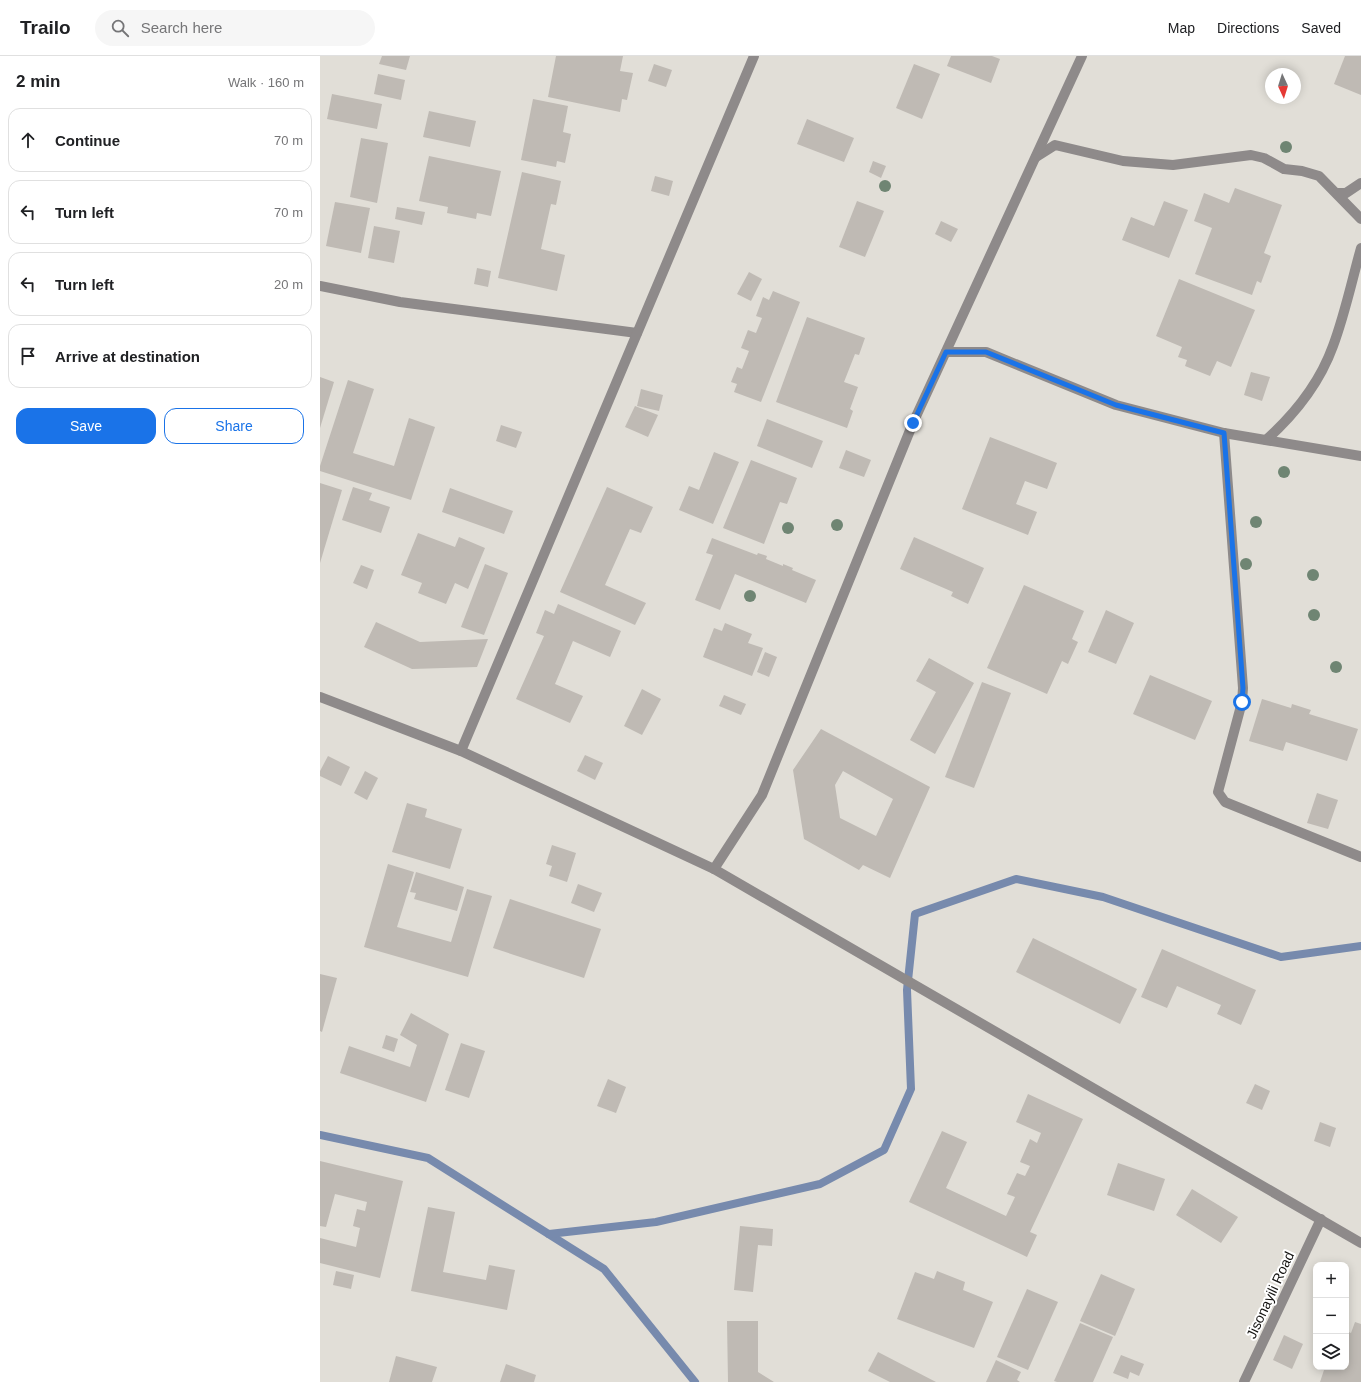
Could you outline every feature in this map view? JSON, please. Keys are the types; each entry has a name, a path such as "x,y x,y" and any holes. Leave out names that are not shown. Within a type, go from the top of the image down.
{"street":[{"path":"461,751 754,56"},
{"path":"714,869 762,795 913,423 1082,56"},
{"path":"1036,157 1055,146 1123,161 1173,166 1250,155 1264,158 1284,169 1302,170 1319,176 1361,219"},
{"path":"1337,193 1346,193 1361,183"},
{"path":"1266,440 1279,428 1297,407 1311,389 1324,366 1333,345 1361,248"},
{"path":"320,286 400,302 637,333"},
{"path":"946,352 986,352 1116,405 1224,433 1361,456"},
{"path":"1224,433 1243,688 1242,702 1218,792 1225,802 1361,857"},
{"path":"320,697 461,751 714,869 1361,1243"},
{"name":"Jisonayili Road","path":"1244,1382 1321,1219"}],"building":[{"path":"382,56 410,56 406,70 379,64"},
{"path":"556,56 623,56 620,71 633,73 627,100 622,99 620,112 548,97"},
{"path":"951,56 992,56 1000,59 991,83 947,66"},
{"path":"1345,56 1361,56 1361,95 1334,84"},
{"path":"654,64 672,70 666,87 648,81"},
{"path":"914,64 940,74 922,119 896,108"},
{"path":"378,74 405,80 401,100 374,94"},
{"path":"332,94 382,104 377,129 327,119"},
{"path":"533,99 568,106 563,132 571,134 565,163 557,161 556,167 521,160"},
{"path":"429,111 476,121 470,147 423,137"},
{"path":"807,119 854,138 844,162 797,144"},
{"path":"361,138 388,143 377,203 350,197"},
{"path":"429,156 501,171 491,216 477,213 476,219 447,213 448,207 419,201"},
{"path":"873,161 886,166 881,178 869,172"},
{"path":"522,172 561,181 556,205 551,204 541,249 565,255 557,291 498,278"},
{"path":"655,176 673,181 669,196 651,191"},
{"path":"1235,188 1282,205 1264,253 1271,256 1261,283 1257,281 1252,295 1195,274 1212,228 1194,221 1204,193 1229,203"},
{"path":"857,201 884,211 865,257 839,247"},
{"path":"1164,201 1188,210 1169,258 1122,240 1131,217 1154,226"},
{"path":"335,202 370,208 361,253 326,246"},
{"path":"397,207 425,212 422,225 395,219"},
{"path":"941,221 958,229 951,242 935,234"},
{"path":"374,226 400,231 394,263 368,258"},
{"path":"477,268 491,271 488,287 474,284"},
{"path":"749,272 762,279 751,301 737,294"},
{"path":"1179,279 1255,310 1231,367 1217,361 1210,376 1185,366 1187,360 1178,357 1182,347 1156,336"},
{"path":"773,291 800,302 761,402 734,392 737,384 731,382 737,367 742,369 749,351 741,348 748,330 756,333 762,318 756,316 763,297 769,300"},
{"path":"807,317 865,338 859,355 855,354 844,382 858,387 850,409 853,411 847,428 776,402"},
{"path":"1251,372 1270,377 1262,401 1244,395"},
{"path":"320,377 334,382 320,428"},
{"path":"348,380 374,389 353,453 394,466 409,418 435,427 411,500 320,471 320,466"},
{"path":"641,389 663,395 659,411 637,406"},
{"path":"635,406 658,415 648,437 625,427"},
{"path":"767,419 823,441 812,468 757,446"},
{"path":"501,425 522,432 516,448 496,441"},
{"path":"990,437 1057,463 1047,489 1025,481 1016,504 1037,512 1028,535 962,509"},
{"path":"846,450 871,460 864,477 839,468"},
{"path":"714,452 739,462 713,524 679,510 689,486 699,490"},
{"path":"751,460 797,478 787,504 780,502 764,544 723,528"},
{"path":"320,483 342,490 320,563"},
{"path":"353,487 372,493 369,500 390,507 381,533 342,520"},
{"path":"607,487 653,507 641,533 630,529 605,585 646,603 635,625 560,592"},
{"path":"450,488 513,511 504,534 442,512"},
{"path":"418,533 455,547 459,537 485,548 468,589 455,583 446,604 418,593 422,583 401,575"},
{"path":"914,537 984,568 968,604 951,596 953,592 900,569"},
{"path":"712,538 757,555 758,553 767,556 766,559 783,566 783,564 793,568 792,570 816,580 806,603 735,574 720,610 695,600 713,555 706,553"},
{"path":"485,564 508,573 484,635 461,627"},
{"path":"361,565 374,570 367,589 353,583"},
{"path":"1024,585 1084,611 1072,639 1078,642 1068,664 1062,661 1047,694 987,668"},
{"path":"558,604 621,631 610,657 573,641 555,684 583,696 570,723 516,699 544,636 536,633 545,610 554,614"},
{"path":"1106,610 1134,623 1116,664 1088,652"},
{"path":"376,622 420,642 488,639 477,667 412,669 364,647"},
{"path":"725,623 752,634 748,643 763,648 752,676 703,657 714,628 722,631"},
{"path":"765,652 777,657 769,677 757,672"},
{"path":"929,658 974,683 935,754 910,740 936,692 916,681"},
{"path":"1150,675 1212,701 1195,740 1133,714"},
{"path":"982,682 1011,693 974,788 945,777"},
{"path":"642,689 661,699 642,735 624,726"},
{"path":"724,695 746,704 741,715 719,706"},
{"path":"1262,699 1291,708 1292,704 1311,710 1309,714 1358,729 1347,761 1286,742 1283,751 1249,741"},
{"path":"821,729 930,787 890,878 863,865 859,870 804,839 793,770","holes":["843,771 893,799 876,836 840,818 835,785"]},
{"path":"585,755 603,763 595,780 577,771"},
{"path":"328,756 350,767 341,786 320,776 320,771"},
{"path":"365,771 378,778 367,800 354,793"},
{"path":"1317,793 1338,800 1328,829 1307,823"},
{"path":"407,803 427,809 425,817 462,829 450,869 392,852"},
{"path":"552,845 576,853 567,882 549,876 552,866 546,864"},
{"path":"388,864 414,872 397,927 451,942 467,889 492,896 468,977 364,947"},
{"path":"416,872 464,887 457,911 414,899 416,893 410,892"},
{"path":"578,884 602,893 594,912 571,903"},
{"path":"510,899 601,929 584,978 493,948"},
{"path":"1033,938 1137,989 1120,1024 1016,972"},
{"path":"1162,949 1256,990 1241,1025 1217,1014 1221,1005 1177,986 1167,1008 1141,997"},
{"path":"320,974 337,978 322,1032 320,1031"},
{"path":"411,1013 449,1034 426,1102 340,1073 349,1046 410,1067 417,1045 400,1035"},
{"path":"386,1035 398,1039 394,1052 382,1048"},
{"path":"461,1043 485,1051 469,1098 445,1090"},
{"path":"608,1079 626,1087 616,1113 597,1106"},
{"path":"1255,1084 1270,1091 1262,1110 1246,1103"},
{"path":"1028,1094 1083,1119 1030,1232 1037,1235 1027,1257 909,1202 942,1131 967,1142 946,1188 1006,1216 1015,1197 1007,1194 1017,1173 1025,1176 1030,1166 1020,1162 1030,1139 1037,1143 1041,1133 1016,1122"},
{"path":"1320,1122 1336,1128 1330,1147 1314,1141"},
{"path":"320,1161 403,1181 380,1278 320,1263 320,1238 356,1247 360,1228 353,1226 357,1209 365,1211 367,1202 335,1194 326,1227 320,1226"},
{"path":"1118,1163 1165,1179 1154,1211 1107,1195"},
{"path":"1192,1189 1238,1217 1221,1243 1176,1215"},
{"path":"428,1207 455,1212 443,1272 486,1280 489,1265 515,1270 507,1310 411,1291"},
{"path":"740,1226 773,1229 772,1246 758,1245 753,1292 734,1290"},
{"path":"336,1271 354,1275 351,1289 333,1285"},
{"path":"937,1271 965,1282 963,1290 993,1302 974,1348 897,1319 915,1272 934,1279"},
{"path":"1101,1274 1135,1289 1115,1336 1080,1321"},
{"path":"1027,1289 1058,1302 1028,1370 997,1357"},
{"path":"727,1321 758,1321 758,1372 774,1382 728,1382"},
{"path":"1355,1322 1361,1324 1361,1382 1320,1382 1324,1370 1349,1370 1349,1332 1351,1333"},
{"path":"1080,1323 1113,1337 1093,1382 1054,1381"},
{"path":"1284,1335 1303,1344 1292,1369 1273,1360"},
{"path":"878,1352 936,1382 890,1382 868,1371"},
{"path":"1121,1355 1144,1364 1139,1376 1130,1372 1128,1379 1113,1373"},
{"path":"396,1356 437,1367 432,1382 389,1382"},
{"path":"996,1360 1021,1372 1017,1380 1020,1382 986,1382"},
{"path":"506,1364 536,1375 534,1382 500,1382"}],"waterway":[{"path":"549,1234 656,1222 820,1184 884,1150 911,1089 907,990 915,914 1016,879 1103,897 1281,957 1361,946"},
{"path":"320,1135 428,1158 604,1269 695,1382"}],"route":[{"path":"913,423 946,352 986,352 1116,405 1224,433 1243,688 1242,702"}]}
